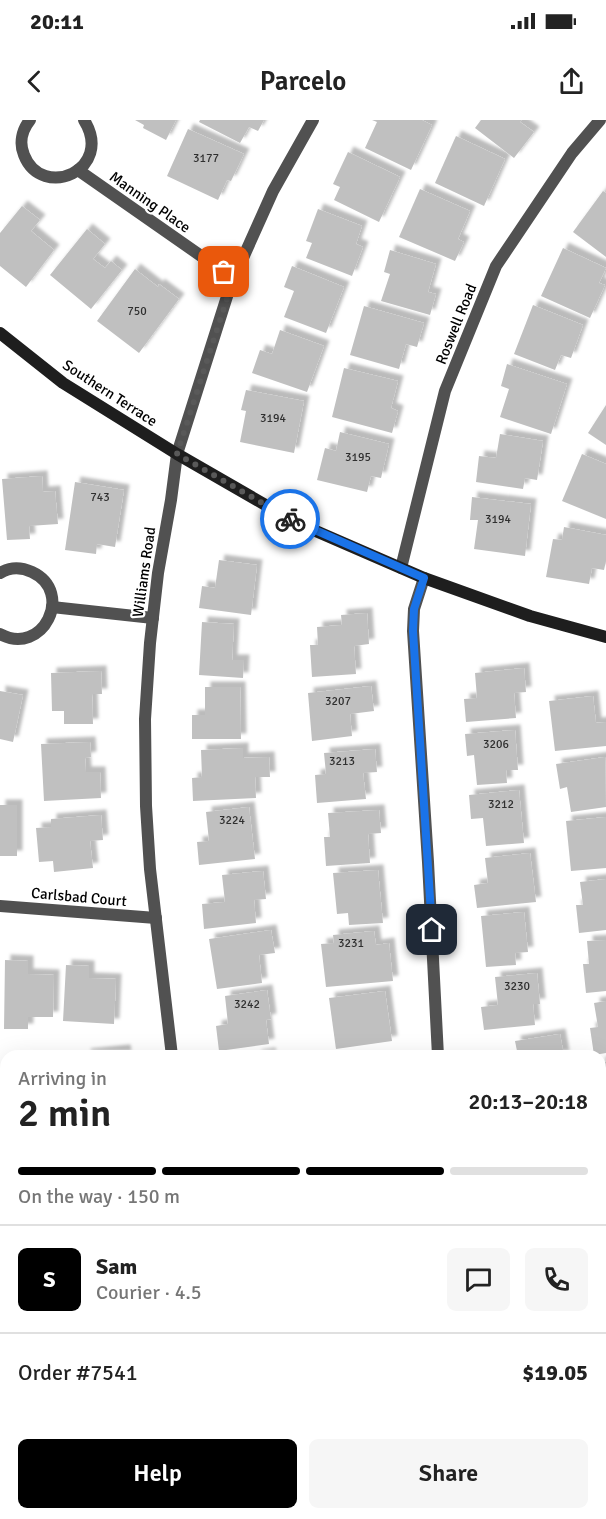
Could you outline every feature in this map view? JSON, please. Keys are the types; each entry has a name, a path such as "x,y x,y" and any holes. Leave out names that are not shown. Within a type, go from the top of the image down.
{"street":[{"path":"30,120 25,126 22,138 22,150 26,161 34,170 45,176 56,178 78,171 86,162 91,151 92,140 84,120"},
{"name":"Williams Road","path":"171,1050 150,869 146,806 145,719 158,573 177,454 233,280 273,191 313,120"},
{"name":"Roswell Road","path":"401,568 445,391 496,266 572,153 600,120"},
{"name":"Manning Place","path":"78,171 233,280"},
{"name":"Southern Terrace","path":"0,333 63,383 177,454 296,522 424,578 530,616 606,637"},
{"path":"0,573 15,568 27,570 38,575 52,595 50,618 35,634 14,639 0,634"},
{"path":"424,578 414,609 413,631 438,1050"},
{"path":"52,607 153,618"},
{"name":"Carlsbad Court","path":"0,906 156,918"}],"building":[{"path":"135,120 176,120 166,140 143,128 144,125"},
{"path":"200,120 264,120 258,131 249,127 240,143 199,122"},
{"path":"372,120 422,120 432,125 411,170 365,148 377,122"},
{"path":"481,120 522,120 520,122 534,132 514,158 475,128"},
{"path":"188,129 244,154 231,181 227,180 218,200 167,176"},
{"path":"456,136 505,159 484,206 435,183"},
{"path":"348,152 400,177 379,222 334,200 340,187 333,184"},
{"path":"420,189 470,211 458,239 464,242 455,261 399,237"},
{"path":"603,191 606,193 606,257 573,232"},
{"path":"22,206 40,220 31,231 54,250 26,287 0,266 0,233"},
{"path":"318,209 362,226 356,244 363,247 352,276 306,258 312,243 306,241"},
{"path":"87,229 105,244 93,259 105,268 111,261 122,270 91,309 50,275"},
{"path":"563,248 606,268 599,283 605,285 590,318 541,296"},
{"path":"390,250 436,264 428,292 436,294 430,315 381,301 390,274 384,272"},
{"path":"292,266 344,287 326,333 284,317 294,291 284,287"},
{"path":"135,269 158,287 159,284 179,299 139,353 97,321"},
{"path":"533,305 583,325 571,358 561,355 555,370 514,354"},
{"path":"364,306 424,323 417,347 406,344 399,369 350,355"},
{"path":"280,330 324,346 307,392 252,373 260,350 272,354"},
{"path":"507,364 567,384 551,434 500,417 509,389 501,386"},
{"path":"344,368 398,381 391,408 398,411 392,433 332,417"},
{"path":"246,390 304,401 294,453 240,442 246,411 241,410"},
{"path":"606,405 606,445 588,433"},
{"path":"340,432 389,444 381,478 371,476 367,492 317,480 325,448 336,451"},
{"path":"500,434 543,441 537,480 525,478 523,489 476,482 479,456 496,458"},
{"path":"582,454 606,464 606,519 562,501"},
{"path":"42,476 43,492 55,491 58,524 29,526 30,539 7,540 2,479"},
{"path":"75,482 124,490 115,547 97,544 96,554 65,550"},
{"path":"472,497 531,504 525,556 474,549 478,520 470,520"},
{"path":"564,527 606,535 604,570 592,568 589,584 546,577 553,539 562,540"},
{"path":"219,560 257,565 251,615 199,608 202,586 215,588"},
{"path":"367,613 369,644 354,646 356,674 312,677 310,645 318,645 317,627 342,625 341,615"},
{"path":"202,622 234,624 232,660 244,660 243,678 199,675"},
{"path":"524,668 526,692 514,693 516,718 466,722 464,699 477,698 475,673"},
{"path":"101,671 102,694 92,694 93,724 64,724 64,711 52,711 51,673"},
{"path":"371,686 374,711 350,714 352,736 312,741 308,693"},
{"path":"205,687 240,687 241,739 192,739 192,715 205,715"},
{"path":"0,691 23,695 13,742 0,739"},
{"path":"593,696 596,723 606,722 606,746 555,751 549,701"},
{"path":"515,730 518,770 506,770 507,783 477,785 474,755 467,756 465,734"},
{"path":"90,742 91,757 85,758 86,772 100,772 101,798 44,801 41,744"},
{"path":"243,748 243,758 269,757 270,777 255,777 256,798 193,801 192,778 202,777 201,750"},
{"path":"375,749 377,772 363,773 366,799 317,803 315,775 326,774 324,753"},
{"path":"605,757 606,807 571,812 567,787 560,789 556,764"},
{"path":"519,790 524,843 486,846 483,818 471,819 469,795"},
{"path":"0,805 17,805 17,856 0,856"},
{"path":"249,807 255,859 199,865 197,842 209,841 206,812"},
{"path":"379,810 381,833 368,834 370,863 326,866 324,837 330,837 328,813"},
{"path":"101,815 103,840 90,841 93,868 54,872 53,861 39,862 36,828 51,827 51,819"},
{"path":"606,817 606,868 571,871 566,821"},
{"path":"530,853 536,902 477,908 474,885 488,883 485,858"},
{"path":"378,870 383,923 349,925 348,913 337,914 333,873"},
{"path":"263,871 266,899 254,900 256,923 204,929 202,904 225,902 222,875"},
{"path":"606,879 606,930 579,933 576,905 583,905 580,882"},
{"path":"524,912 528,952 515,953 516,965 486,967 481,916"},
{"path":"271,930 275,953 259,955 262,983 217,989 209,939"},
{"path":"374,931 376,945 389,943 393,981 326,987 321,944 334,943 333,935"},
{"path":"606,940 606,991 586,993 583,964 589,964 587,941"},
{"path":"5,960 28,961 28,974 54,975 53,1017 28,1017 28,1029 4,1029"},
{"path":"66,965 89,966 89,978 116,979 114,1024 63,1021"},
{"path":"537,973 540,1004 533,1004 535,1025 484,1030 481,1007 498,1005 495,977"},
{"path":"267,990 271,1019 266,1020 269,1044 219,1050 216,1026 228,1024 225,996"},
{"path":"385,991 392,1041 336,1049 329,998"},
{"path":"606,1001 606,1050 593,1050 590,1028 598,1027 594,1003"},
{"path":"560,1034 563,1050 517,1050 515,1041"}],"way so far":[{"path":"224,272 233,280 177,454 290,519"}],"route":[{"path":"290,519 424,578 414,609 413,631 432,930"}]}
